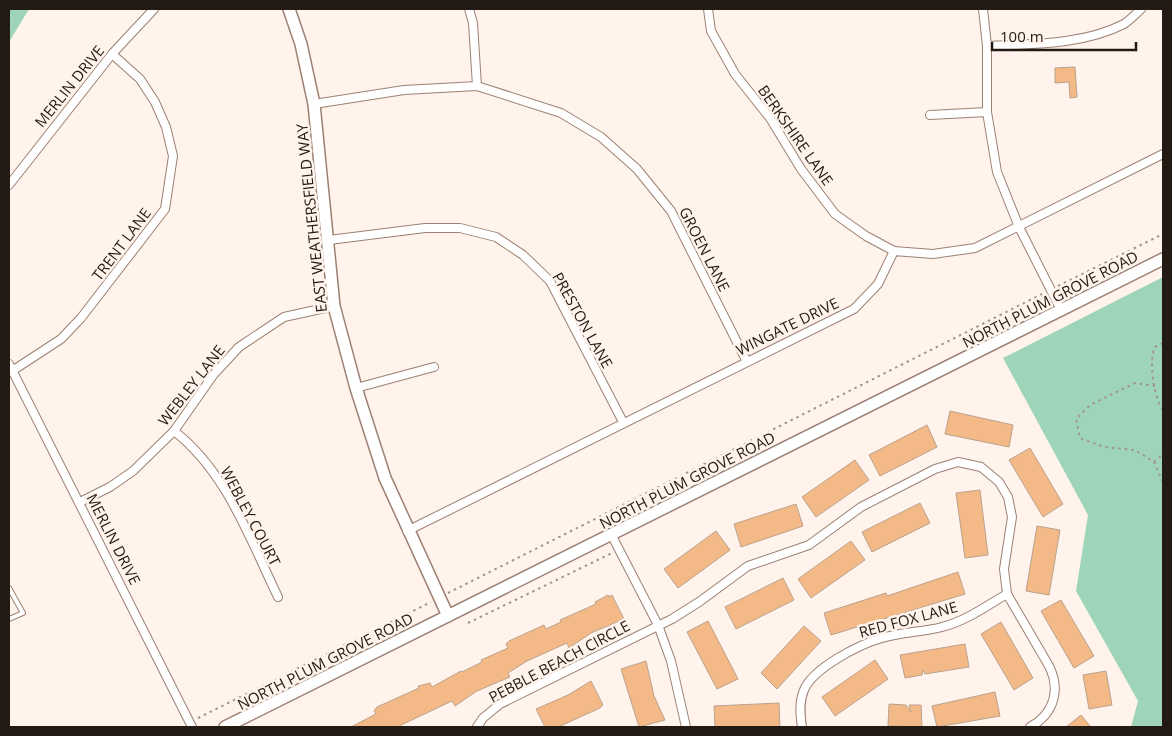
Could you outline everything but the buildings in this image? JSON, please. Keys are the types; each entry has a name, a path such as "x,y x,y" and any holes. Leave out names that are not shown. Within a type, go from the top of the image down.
{"street":[{"name":"MERLIN DRIVE","path":"10,180 112,54 154,9"},
{"name":"EAST WEATHERSFIELD WAY","path":"289,9 301,44 314,104 329,240 334,306 356,388 385,478 407,531 448,616"},
{"path":"469,9 473,23 477,86"},
{"name":"BERKSHIRE LANE","path":"708,9 711,31 735,74 770,118 801,169 835,214 866,236 894,251"},
{"path":"983,9 987,46 987,112 997,172 1019,227 1061,310"},
{"path":"987,46 1049,44 1091,35 1124,23 1141,9"},
{"name":"TRENT LANE","path":"10,368 61,339 81,318 165,209 173,156 166,127 155,102 140,79 112,54"},
{"name":"GROEN LANE","path":"314,104 404,90 477,86 561,113 601,137 637,169 672,211 747,362"},
{"path":"930,115 987,112"},
{"path":"894,251 933,254 975,248 1163,154"},
{"name":"PRESTON LANE","path":"329,240 425,228 460,228 496,237 524,255 550,281 622,422"},
{"name":"WINGATE DRIVE","path":"407,531 622,422 854,309 878,284 894,251"},
{"name":"NORTH PLUM GROVE ROAD","path":"225,727 1163,259"},
{"name":"WEBLEY LANE","path":"80,502 110,488 133,472 174,431 214,374 239,347 284,317 334,306"},
{"path":"356,388 434,367"},
{"name":"MERLIN DRIVE","path":"10,368 80,502 191,725"},
{"name":"WEBLEY COURT","path":"174,431 194,446 224,488 278,597"},
{"name":"PEBBLE BEACH CIRCLE","path":"477,727 500,704 658,625 699,602 748,566 809,545 861,507 935,469 958,462 981,467 999,482 1008,497 1012,517 1004,569 1006,594"},
{"path":"612,534 658,625 671,661 686,727"},
{"path":"1006,594 1054,676 1056,687 1051,708 1045,717 1030,727"},
{"name":"RED FOX LANE","path":"802,727 800,710 805,688 820,672 854,648 882,638 942,627 960,621 1006,594"}],"lane":[{"path":"9,588 23,613 9,619"}],"path":[{"path":"454,590 1163,234"},
{"path":"1163,343 1154,347 1150,355 1157,403 1163,410"},
{"path":"1155,386 1134,382 1090,405 1076,420 1080,438 1104,447 1135,450 1154,462 1163,482"},
{"path":"1154,462 1163,454"},
{"path":"468,623 621,549"},
{"path":"191,725 423,606"}],"green space":[{"path":"9,9 29,9 9,42"},
{"path":"1163,277 1163,727 1131,727 1138,701 1076,591 1088,515 1003,358"}]}
